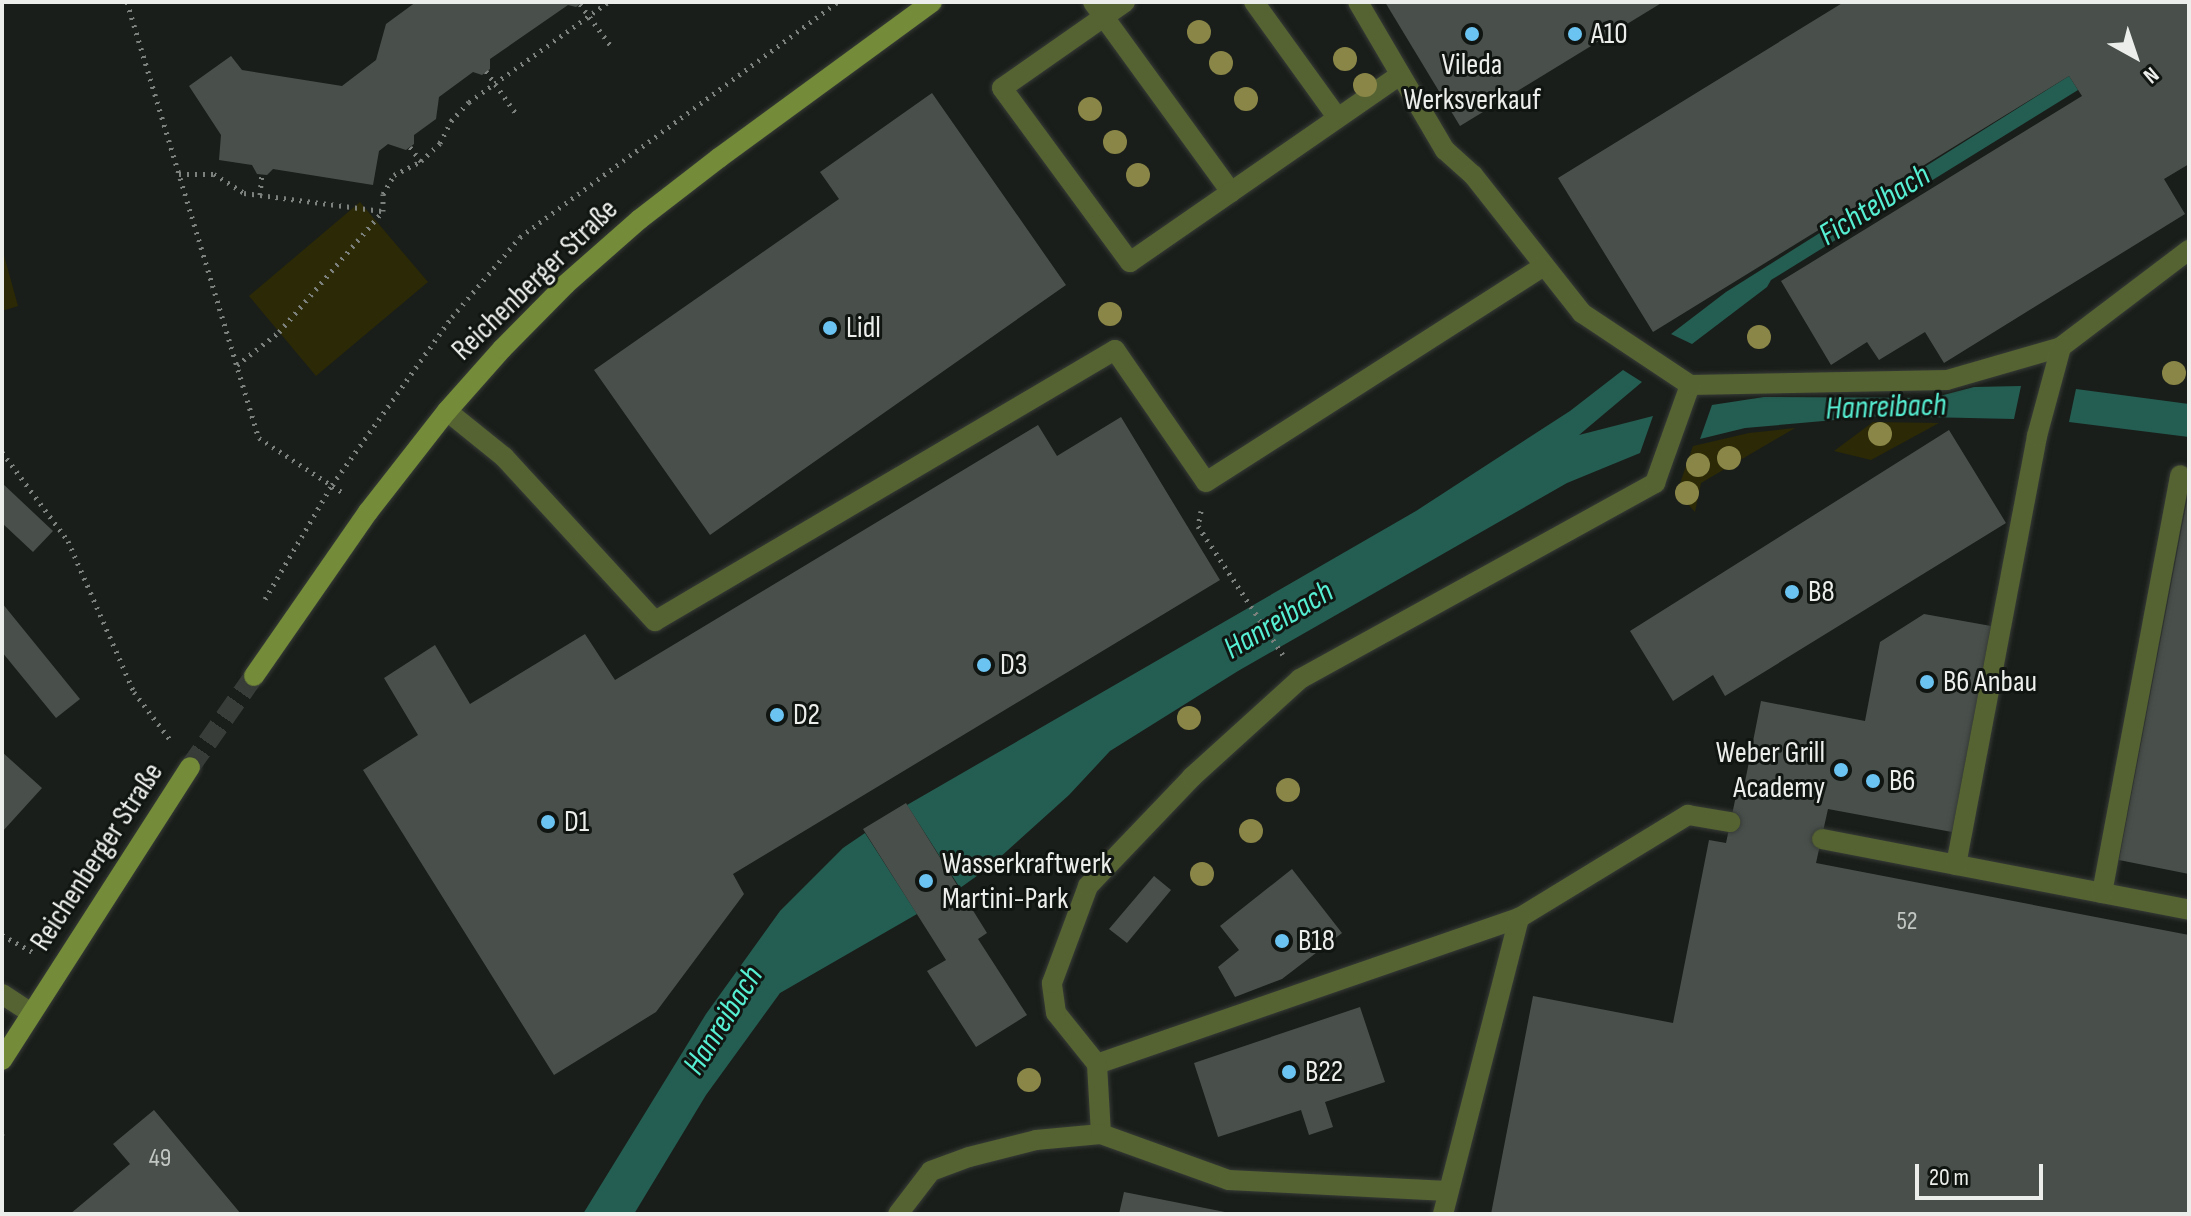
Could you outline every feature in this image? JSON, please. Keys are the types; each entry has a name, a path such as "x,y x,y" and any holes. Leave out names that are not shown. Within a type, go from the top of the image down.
{"street":[{"name":"Reichenberger Straße","path":"254,676 368,512 447,411 512,338 640,219 932,2"},
{"path":"1125,2 1098,9 1002,88 1130,262 1400,75"},
{"path":"1254,2 1337,117"},
{"path":"1358,2 1445,150 1473,175 1582,313 1690,385 1947,380 2061,347 2189,250"},
{"path":"1098,9 1231,192"},
{"path":"447,411 504,457 655,621 1115,350 1206,482 1544,266"},
{"path":"1956,865 2037,436 2052,371 2061,347"},
{"path":"1101,1134 1097,1064 1056,1013 1052,983 1088,886 1192,777 1300,679 1655,483 1690,385"},
{"path":"2102,893 2180,475"},
{"name":"Reichenberger Straße","path":"2,1060 190,767"},
{"path":"1097,1064 1519,918 1688,815 1730,822"},
{"path":"1822,839 2189,910"},
{"path":"1443,1214 1519,918"},
{"path":"2,994 31,1013"},
{"path":"898,1214 931,1171 969,1157 1036,1140 1101,1134 1229,1180 1448,1191"}],"path":[{"path":"127,2 259,438 368,512"},
{"path":"237,365 279,332 383,211 383,194 394,175 421,161 440,143 451,121 469,102 608,2"},
{"path":"263,601 332,485 452,317 520,237 838,2"},
{"path":"580,4 611,46"},
{"path":"486,71 517,115"},
{"path":"410,147 421,161"},
{"path":"179,174 214,174 244,193 383,211"},
{"path":"260,195 262,174"},
{"path":"2,452 68,541 134,692 176,748"},
{"path":"1206,482 1198,526 1282,653"},
{"path":"2,935 33,952"}],"shaded area":[{"path":"360,202 428,282 316,376 249,296"},
{"path":"2,248 18,306 2,311"},
{"path":"1873,422 1939,423 1871,460 1834,451"},
{"path":"1795,428 1701,483 1695,512 1677,492 1693,446 1749,433"}],"water":[{"name":"Fichtelbach","path":"2069,76 2078,90 1771,280 1767,287 1692,344 1671,334 1726,292"},
{"name":"Hanreibach","path":"1623,370 1642,382 1579,435 1653,416 1640,453 1567,483 1238,671 1110,751 1069,795 988,868 960,888 907,805 1416,511 1570,411"},
{"name":"Hanreibach","path":"2021,386 2014,419 1880,416 1745,428 1700,439 1712,405 1764,397 1932,398 1974,387"},
{"path":"2076,389 2189,404 2189,437 2069,422"},
{"name":"Hanreibach","path":"865,833 917,914 780,993 706,1095 634,1214 583,1214 706,1014 780,911 843,848"}],"building":[{"path":"416,2 583,2 576,7 568,5 490,59 490,69 482,75 473,72 439,97 436,119 414,135 414,144 406,150 388,144 379,151 373,185 273,169 267,175 257,174 252,165 219,160 221,135 189,86 231,56 242,70 342,86 376,60 386,24"},
{"name":"Vileda Werksverkauf","path":"1385,2 1663,2 1460,126"},
{"path":"1844,2 2189,2 2189,164 2164,179 2185,214 1944,363 1925,332 1879,360 1867,342 1831,365 1781,281 2082,96 2069,76 1653,332 1558,178"},
{"name":"Lidl","path":"932,93 1066,285 710,535 594,370 839,199 820,172"},
{"path":"1121,417 1220,580 733,874 744,894 656,1012 554,1075 363,770 418,735 384,678 435,645 470,704 585,634 615,680 1038,425 1057,456"},
{"name":"B8","path":"1949,430 2006,523 1725,696 1713,675 1673,701 1630,631"},
{"path":"2,483 53,531 33,552 2,523"},
{"path":"2189,500 2189,874 2119,860"},
{"path":"2,603 80,699 56,718 2,652"},
{"path":"1924,614 1991,626 1952,832 1828,809 1816,863 2189,935 2189,1214 1491,1214 1533,996 1673,1023 1709,840 1726,843 1737,791 1743,792 1761,701 1865,721 1880,642"},
{"path":"2,752 42,788 2,832"},
{"path":"906,803 987,933 978,939 1027,1015 976,1047 927,971 946,960 863,829"},
{"name":"B18","path":"1292,869 1342,933 1282,979 1235,997 1218,967 1239,950 1220,926"},
{"path":"1154,876 1171,890 1127,943 1109,929"},
{"name":"B22","path":"1360,1007 1385,1082 1325,1102 1333,1127 1309,1135 1301,1110 1218,1137 1194,1063"},
{"path":"154,1110 241,1214 70,1214 130,1164 113,1144"},
{"path":"1124,1192 1230,1213 1230,1214 1119,1214"}],"tunnel":[{"path":"190,767 254,676"}],"place":[{"name":"Vileda Werksverkauf","path":"1472,34"},
{"name":"A10","path":"1575,34"},
{"name":"Lidl","path":"830,328"},
{"name":"B8","path":"1792,592"},
{"name":"D3","path":"984,665"},
{"name":"B6 Anbau","path":"1927,682"},
{"name":"D2","path":"777,715"},
{"name":"Weber Grill Academy","path":"1841,770"},
{"name":"B6","path":"1873,781"},
{"name":"D1","path":"548,822"},
{"name":"Wasserkraftwerk Martini-Park","path":"926,881"},
{"name":"B18","path":"1282,941"},
{"name":"B22","path":"1289,1072"}]}
